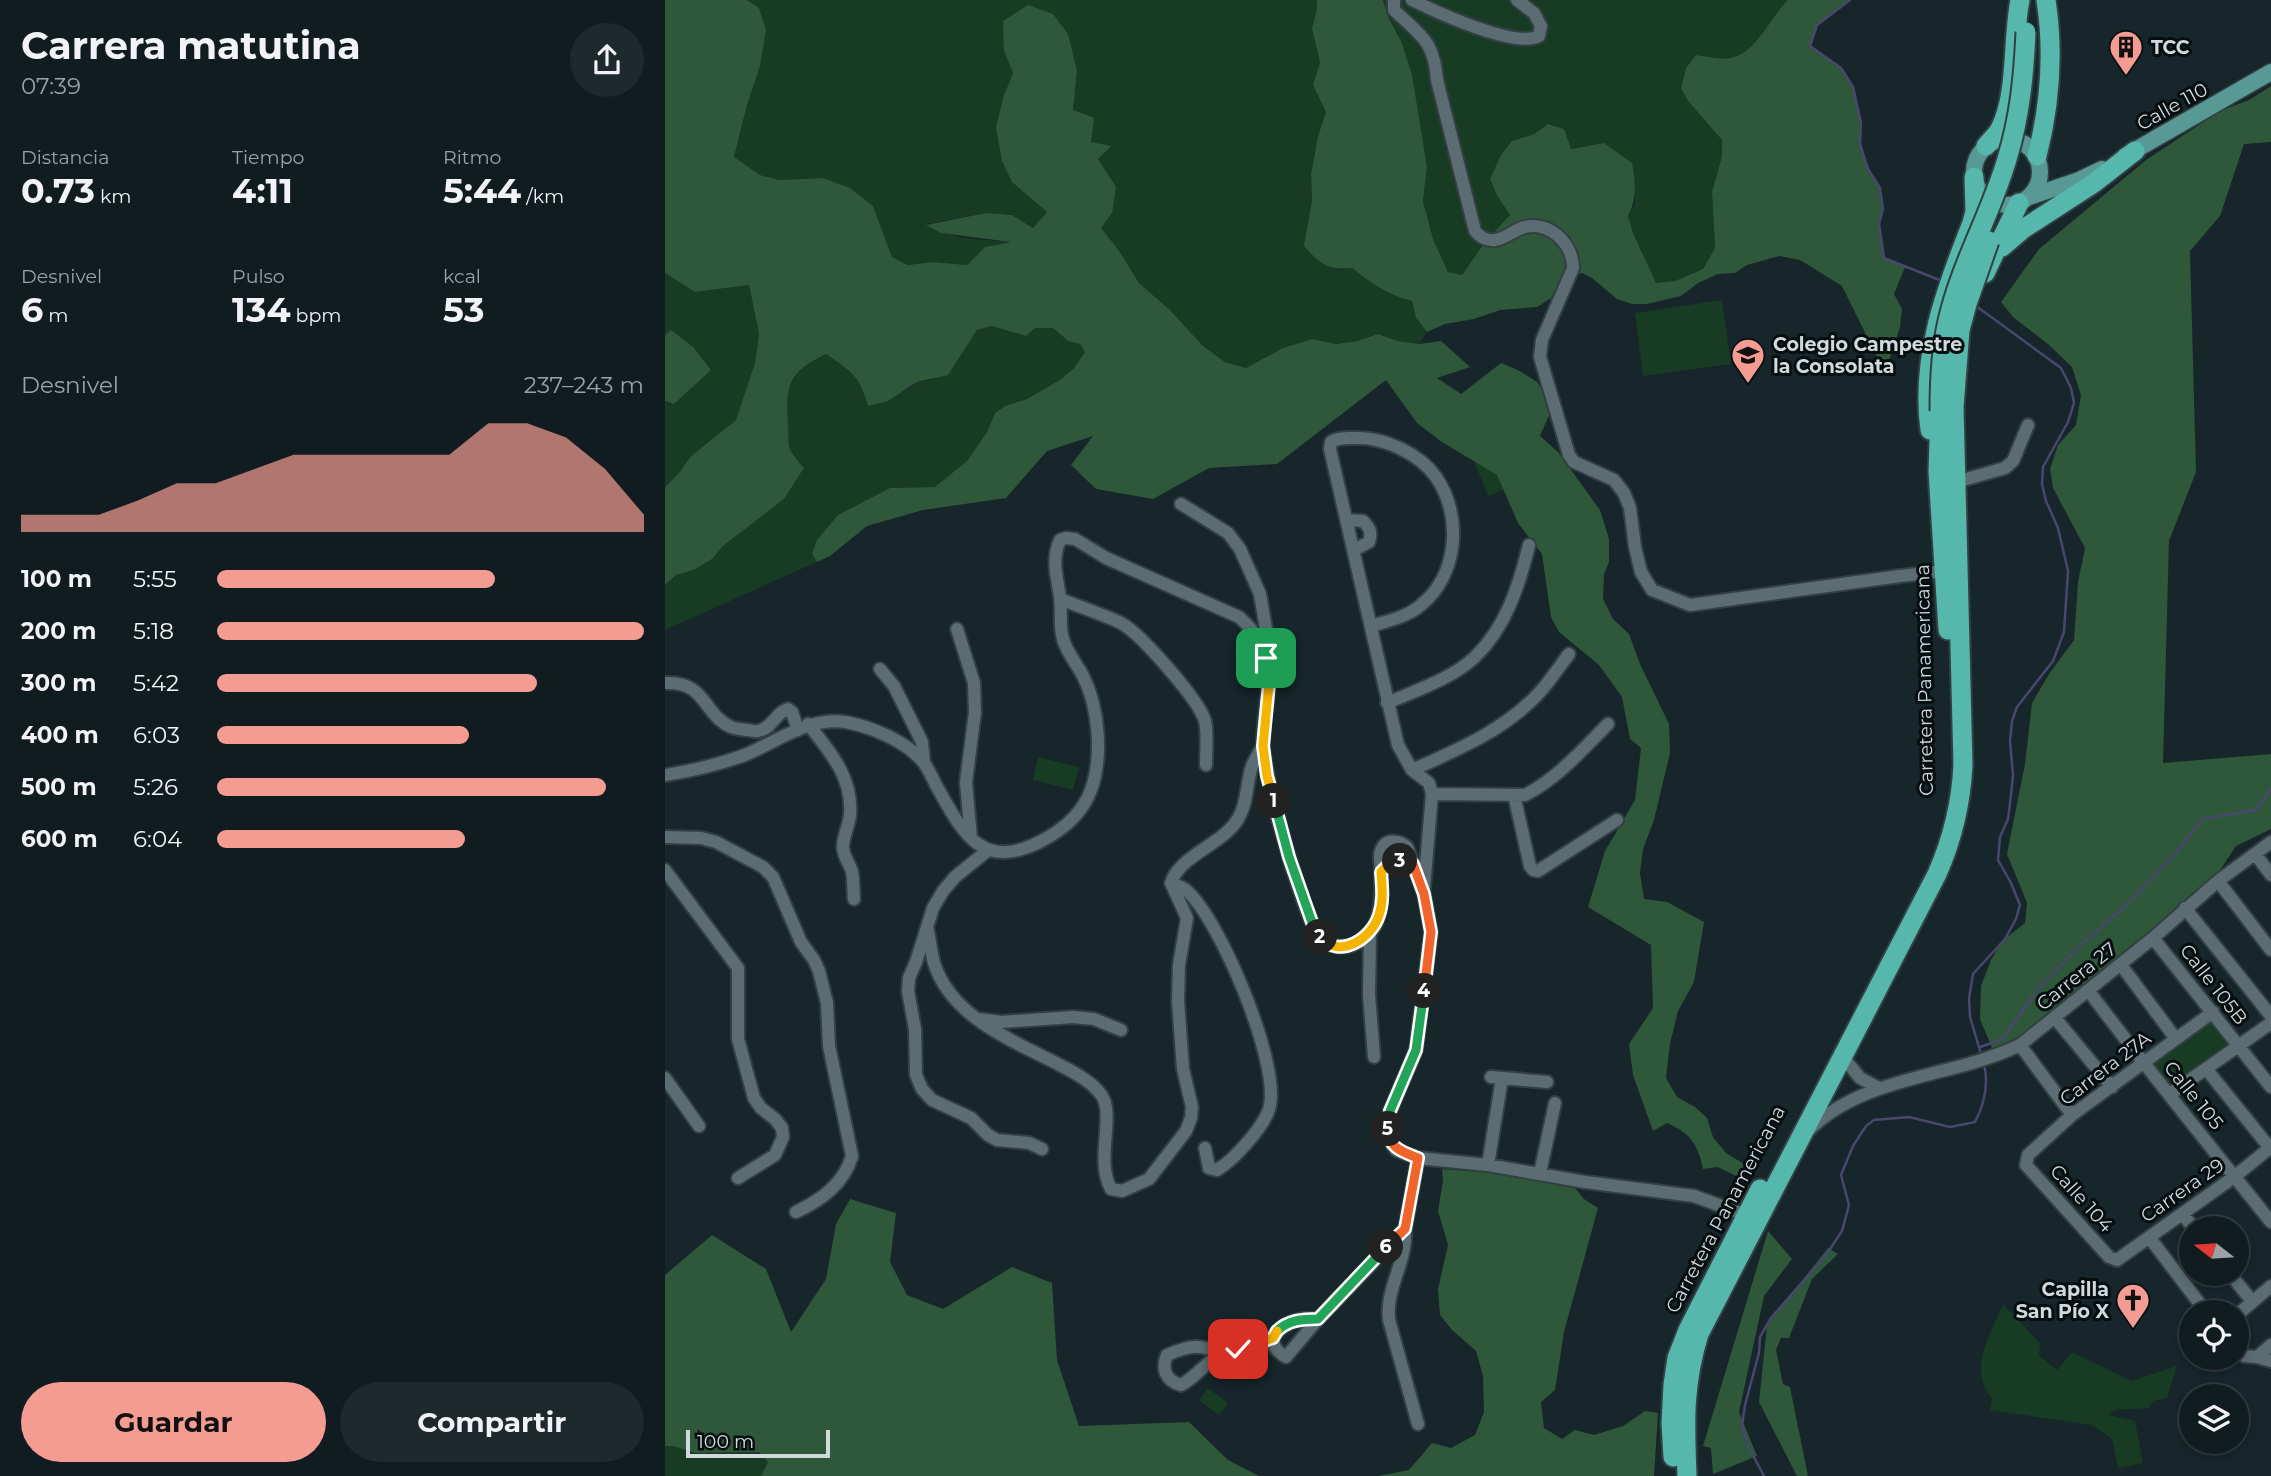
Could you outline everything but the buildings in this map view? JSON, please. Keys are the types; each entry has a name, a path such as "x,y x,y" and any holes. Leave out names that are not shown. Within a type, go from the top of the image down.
{"highway":[{"path":"1986,146 1999,132 2004,117 2019,0"},
{"name":"Carretera Panamericana","path":"1674,1476 1671,1423 1673,1385 1677,1358 1688,1330 1942,835 1951,797 1953,766 1938,472 1967,304 2021,152 2037,78 2025,0"},
{"name":"Carretera Panamericana","path":"2032,34 2035,0"},
{"path":"2037,157 2046,117 2049,77 2046,0"},
{"path":"1990,263 2023,229 2094,183 2135,151"},
{"path":"1938,472 1929,424 1932,347 1943,300 1975,211 1974,177"},
{"path":"1954,452 1963,411 1964,353 1969,324 1990,263 2024,200"},
{"name":"Carretera Panamericana","path":"1687,1476 1687,1385 1699,1334 1937,874 1958,816 1962,797 1963,765 1957,482 1947,409"}],"main road":[{"name":"Calle 110","path":"2024,200 2092,175 2271,72"},
{"path":"2037,157 2040,179 2024,200 2000,204 1991,201 1983,195 1974,177 1976,160 1986,146 2001,139 2018,140 2026,144 2049,171 2055,174 2092,175"}],"street":[{"path":"1394,0 1394,10 1426,40 1435,58 1437,80 1475,232 1481,238 1495,240 1524,227 1541,225 1562,239 1573,257 1573,268 1542,340 1539,356 1569,455 1574,462 1614,480 1624,492 1630,508 1641,572 1652,590 1690,605 1945,571"},
{"path":"1412,0 1450,19 1514,38 1532,40 1539,36 1541,26 1534,13 1517,0"},
{"path":"1957,482 2005,468 2014,461 2028,425"},
{"path":"1371,626 1398,618 1421,606 1439,585 1451,558 1454,530 1449,503 1436,476 1416,458 1392,444 1366,438 1336,439 1331,442 1331,449 1387,703 1398,745 1412,770 1429,783 1432,793 1424,894"},
{"path":"1181,504 1228,533 1240,549 1261,594 1266,628 1261,641"},
{"path":"1348,520 1363,521 1369,526 1371,534 1369,542 1354,550"},
{"path":"665,775 696,771 743,755 803,727 828,721 866,728 912,751 924,764 959,825 987,851 1005,852 1027,848 1055,833 1075,816 1087,800 1098,762 1096,716 1091,694 1062,636 1060,599 1054,566 1054,552 1059,540 1076,539 1106,558 1239,617 1253,629 1261,641 1269,684 1263,746 1267,776 1289,857 1314,928 1323,941 1336,947 1348,946 1370,933 1379,918 1383,902 1380,851 1385,844 1394,841 1407,847 1424,894 1431,932 1416,1050 1390,1111 1387,1125 1388,1136 1396,1150 1418,1158 1488,1165 1585,1182 1694,1196 1746,1215"},
{"path":"1387,703 1433,684 1474,658 1501,624 1520,583 1529,545"},
{"path":"1060,599 1123,624 1190,694 1200,708 1206,724 1206,765"},
{"path":"957,629 974,683 975,712 966,782 971,838"},
{"path":"1412,770 1467,746 1502,724 1538,694 1569,654"},
{"path":"880,669 894,686 922,742 924,764"},
{"path":"665,683 680,684 695,690 721,720 732,727 758,731 788,709 838,762 846,780 850,801 850,817 843,843 844,854 852,872 854,899"},
{"path":"1432,793 1525,795 1575,758 1608,724"},
{"path":"927,927 934,963 945,985 974,1018 993,1031 1080,1076 1102,1096 1106,1108 1105,1179 1111,1189 1122,1191 1149,1179 1186,1131 1192,1107 1184,1069 1178,1001 1179,965 1187,918 1182,902 1171,884 1180,868 1227,832 1238,818 1245,802 1252,766 1263,746"},
{"path":"1514,796 1530,866 1538,871 1617,820"},
{"path":"665,837 701,838 716,842 762,867 773,877 801,942 819,971 827,1003 828,1046 852,1156 848,1169 830,1191 816,1203 796,1212"},
{"name":"Carrera 27","path":"1801,1139 1831,1112 1879,1088 1967,1065 2020,1045 2121,965 2218,881 2271,842"},
{"path":"987,851 955,877 943,891 933,908 909,978 908,992 915,1029 916,1075 922,1089 932,1100 971,1118 988,1135 997,1140 1029,1143 1042,1149"},
{"path":"2256,855 2271,874"},
{"path":"1381,872 1390,863 1402,861 1413,864"},
{"path":"665,870 739,968 738,1039 754,1098 782,1128 783,1137 775,1155 738,1178"},
{"path":"2218,881 2271,950"},
{"path":"1171,884 1185,889 1210,922 1226,953 1259,1031 1272,1087 1270,1106 1265,1119 1228,1163 1217,1170 1209,1168 1205,1148"},
{"path":"2186,908 2271,1016"},
{"path":"1370,933 1369,995 1374,1056"},
{"name":"Calle 105B","path":"2153,938 2271,1087"},
{"path":"2121,965 2176,1039"},
{"name":"Calle 105","path":"2088,990 2271,1223"},
{"name":"Carrera 27A","path":"2025,1160 2072,1115 2213,1012"},
{"path":"974,1018 1001,1023 1073,1017 1094,1019 1121,1030"},
{"path":"2055,1018 2112,1087"},
{"path":"2170,1094 2271,1023"},
{"path":"2020,1045 2072,1115"},
{"path":"1843,1057 1860,1079 1879,1088"},
{"path":"2207,1070 2270,1148"},
{"path":"1488,1165 1497,1077 1547,1082"},
{"path":"665,1078 699,1126"},
{"path":"1540,1173 1555,1103"},
{"name":"Carrera 29","path":"2113,1260 2117,1260 2234,1177 2270,1148"},
{"path":"1418,1158 1405,1229 1406,1245 1387,1305 1418,1424"},
{"name":"Calle 104","path":"2025,1160 2026,1165 2113,1260"},
{"path":"1318,1319 1298,1320 1277,1331 1273,1344 1277,1352 1286,1357 1318,1319 1405,1229"},
{"path":"2149,1237 2197,1300"},
{"path":"2240,1286 2252,1301"},
{"path":"2249,1304 2271,1286"},
{"path":"1224,1353 1201,1345 1182,1349 1167,1355 1163,1364 1165,1374 1173,1383 1181,1385 1194,1378 1208,1362 1224,1353 1273,1338"},
{"path":"2256,1357 2271,1345"},
{"path":"2249,1356 2271,1362"}],"green space":[{"path":"665,0 747,0 759,8 766,30 760,66 734,157 760,175 779,180 823,178 850,188 873,206 892,257 908,265 933,262 967,265 985,247 1011,242 941,233 926,225 986,213 1012,215 1033,228 1047,212 1012,182 1002,161 996,127 1013,73 1004,51 1003,21 1028,5 1053,14 1068,34 1077,71 1073,110 1094,118 1091,142 1111,146 1098,159 1116,187 1112,213 1101,228 1139,283 1170,310 1203,346 1225,362 1246,368 1283,348 1312,339 1336,344 1378,334 1419,344 1441,341 1470,367 1437,378 1461,394 1501,363 1537,382 1553,406 1540,436 1558,452 1600,510 1609,539 1609,562 1604,574 1603,599 1613,619 1629,634 1640,664 1669,724 1670,753 1654,820 1643,849 1640,873 1644,899 1667,902 1704,922 1694,982 1678,1011 1666,1078 1677,1097 1695,1107 1707,1118 1713,1137 1726,1153 1749,1167 1742,1179 1718,1167 1703,1169 1692,1140 1675,1127 1667,1123 1653,1131 1633,1075 1629,1044 1653,1008 1651,945 1588,907 1605,851 1635,800 1641,748 1630,739 1622,697 1599,665 1559,632 1551,617 1542,554 1518,523 1497,475 1442,442 1417,423 1386,380 1277,464 1209,468 1153,499 1096,489 1071,465 1093,436 1047,451 1006,498 923,510 867,526 830,556 817,562 812,554 817,540 838,515 890,488 935,487 967,461 987,432 995,413 1060,380 1074,368 1085,352 1080,344 1068,341 1053,328 1035,328 1026,336 992,326 977,330 948,375 917,382 888,401 868,406 853,375 826,354 804,367 789,389 787,410 790,448 804,468 784,499 723,546 712,559 694,570 676,575 665,585 665,487 691,456 736,420 755,363 759,334 749,285 695,292 665,273"},
{"path":"747,0 1317,0 1312,29 1320,62 1313,85 1326,112 1318,136 1311,174 1310,222 1339,270 1352,268 1380,288 1412,301 1416,318 1427,332 1419,344 1378,334 1336,344 1312,339 1283,348 1246,368 1225,362 1203,346 1170,310 1139,283 1101,228 1112,213 1091,142 1072,110 1077,71 1004,51 1013,73 1004,95 1012,182 1047,212 1033,228 1012,215 986,213 927,224 946,234 1014,242 985,247 967,265 933,262 908,265 892,257 873,206 823,178 779,180 760,175 734,157 760,66 759,8"},
{"path":"1317,0 1383,0 1412,75 1427,167 1423,201 1433,239 1448,272 1462,275 1485,242 1510,215 1490,179 1501,155 1512,141 1534,134 1548,124 1564,129 1571,149 1604,143 1632,163 1635,190 1628,216 1656,283 1675,281 1703,269 1715,248 1712,192 1722,156 1722,140 1688,101 1681,88 1686,68 1696,55 1726,58 1747,50 1788,0 1850,0 1817,25 1811,46 1841,68 1853,87 1861,123 1860,144 1868,169 1880,188 1883,209 1879,224 1884,258 1905,267 1894,294 1902,309 1900,327 1885,373 1842,286 1800,260 1779,256 1747,265 1735,273 1718,274 1698,283 1681,296 1647,304 1632,304 1617,299 1582,273 1561,279 1551,298 1537,307 1500,310 1474,319 1445,324 1427,332 1416,318 1412,301 1380,288 1352,268 1330,267 1314,257 1304,246 1312,201 1311,174 1318,136 1326,112 1313,85 1320,62 1312,29"},
{"path":"1383,0 1788,0 1747,50 1726,58 1696,55 1686,68 1681,88 1688,101 1722,140 1722,156 1712,192 1715,248 1703,269 1675,281 1656,284 1628,216 1635,203 1635,181 1604,143 1571,149 1548,124 1534,134 1512,141 1498,197 1510,215 1485,242 1462,275 1448,272 1433,239 1423,201 1427,167 1401,41 1389,19"},
{"path":"2271,86 2271,142 2244,144 2220,216 2190,251 2196,472 2169,541 2163,763 2271,754 2271,829 2236,846 2214,879 2150,935 2021,1038 1995,1055 1980,1019 1981,986 2002,941 2025,923 2027,903 2007,854 2025,764 2032,703 2074,640 2078,582 2085,548 2053,488 2050,469 2058,445 2076,425 2081,395 2072,367 2013,317 2001,302 2039,249 2146,160 2220,111 2249,100"},
{"path":"665,273 695,292 749,285 759,334 755,363 736,420 691,456 665,487 665,401 674,404 690,387 671,331 665,335"},
{"path":"1722,300 1731,364 1643,376 1635,313"},
{"path":"993,326 1026,336 1035,328 1053,328 1068,341 1080,344 1085,352 1074,368 1060,381 995,413 987,432 967,461 935,487 890,488 812,554 817,562 665,630 665,585 676,575 694,570 712,559 723,546 784,499 804,468 789,444 788,399 792,381 804,367 827,354 854,376 868,406 907,390 917,382 932,380 978,330"},
{"path":"671,330 693,347 711,370 674,404 665,401 665,335"},
{"path":"1493,456 1506,489 1488,496 1475,464"},
{"path":"1038,757 1079,767 1073,790 1033,780"},
{"path":"2213,1012 2238,1046 2170,1094 2143,1063"},
{"path":"1442,1169 1492,1173 1574,1187 1584,1199 1598,1208 1564,1332 1555,1390 1541,1402 1544,1428 1562,1439 1575,1430 1594,1435 1623,1426 1645,1411 1658,1413 1654,1476 1378,1476 1409,1470 1432,1443 1451,1448 1475,1435 1484,1412 1483,1376 1476,1351 1452,1330 1440,1315 1438,1289 1448,1245 1438,1211"},
{"path":"850,1199 896,1213 890,1262 907,1295 943,1309 1012,1267 1052,1283 1057,1360 1079,1426 1189,1422 1228,1460 1259,1476 761,1476 768,1462 759,1452 695,1453 665,1446 665,1275 712,1235 766,1269 791,1332 826,1279 836,1224"},
{"path":"1768,1231 1792,1259 1764,1296 1739,1412 1757,1456 1713,1474 1711,1448 1703,1446"},
{"path":"1828,1248 1838,1254 1812,1279 1789,1338 1781,1338 1776,1350 1783,1384 1790,1387 1808,1476 1797,1476 1759,1402 1767,1325"},
{"path":"2003,1304 2040,1343 2039,1355 2057,1370 2072,1352 2131,1381 2177,1366 2167,1398 2153,1401 2149,1408 2115,1410 2108,1415 2135,1421 2143,1463 2118,1468 2112,1439 2092,1425 1990,1410 1992,1399 1981,1376 1981,1364 1987,1340"},
{"path":"1208,1388 1228,1403 1219,1415 1199,1400"},
{"path":"665,1446 695,1453 759,1452 768,1462 761,1476 665,1476"}],"waterway":[{"path":"1850,0 1817,25 1810,46 1841,68 1853,87 1861,123 1860,144 1868,169 1880,188 1883,209 1879,224 1884,258 1942,281"},
{"path":"1976,306 2061,368 2071,388 2074,403 2068,422 2043,467 2042,484 2058,528 2068,571 2064,632 2053,661 2017,707 2012,721 2011,795 2008,819 2000,837 1998,860 2020,905 2005,939 1973,974 1969,998 1970,1017 1981,1054"},
{"path":"1980,1047 2003,1039 2036,991 2084,942 2122,909 2176,853 2202,819 2256,810 2271,789"},
{"path":"1764,1476 1747,1444 1742,1425 1759,1353 1760,1337 1771,1318 1826,1255 1842,1231 1849,1205 1841,1175 1853,1146 1866,1126 1874,1120 1909,1117 1950,1127 1975,1122 1985,1094 1984,1064"}],"place":[{"name":"TCC","path":"2126,77"},
{"name":"Colegio Campestre la Consolata","path":"1748,385"},
{"name":"Capilla San Pío X","path":"2133,1330"}],"route":[{"path":"1238,1349 1273,1338 1283,1326 1298,1320 1318,1319 1405,1229 1418,1158 1396,1150 1388,1136 1387,1125 1390,1111 1416,1050 1431,932 1424,894 1413,864 1402,861 1390,863 1381,872 1383,902 1379,918 1370,933 1358,942 1336,947 1323,941 1314,928 1289,857 1267,776 1263,746 1269,684 1266,658"}]}
